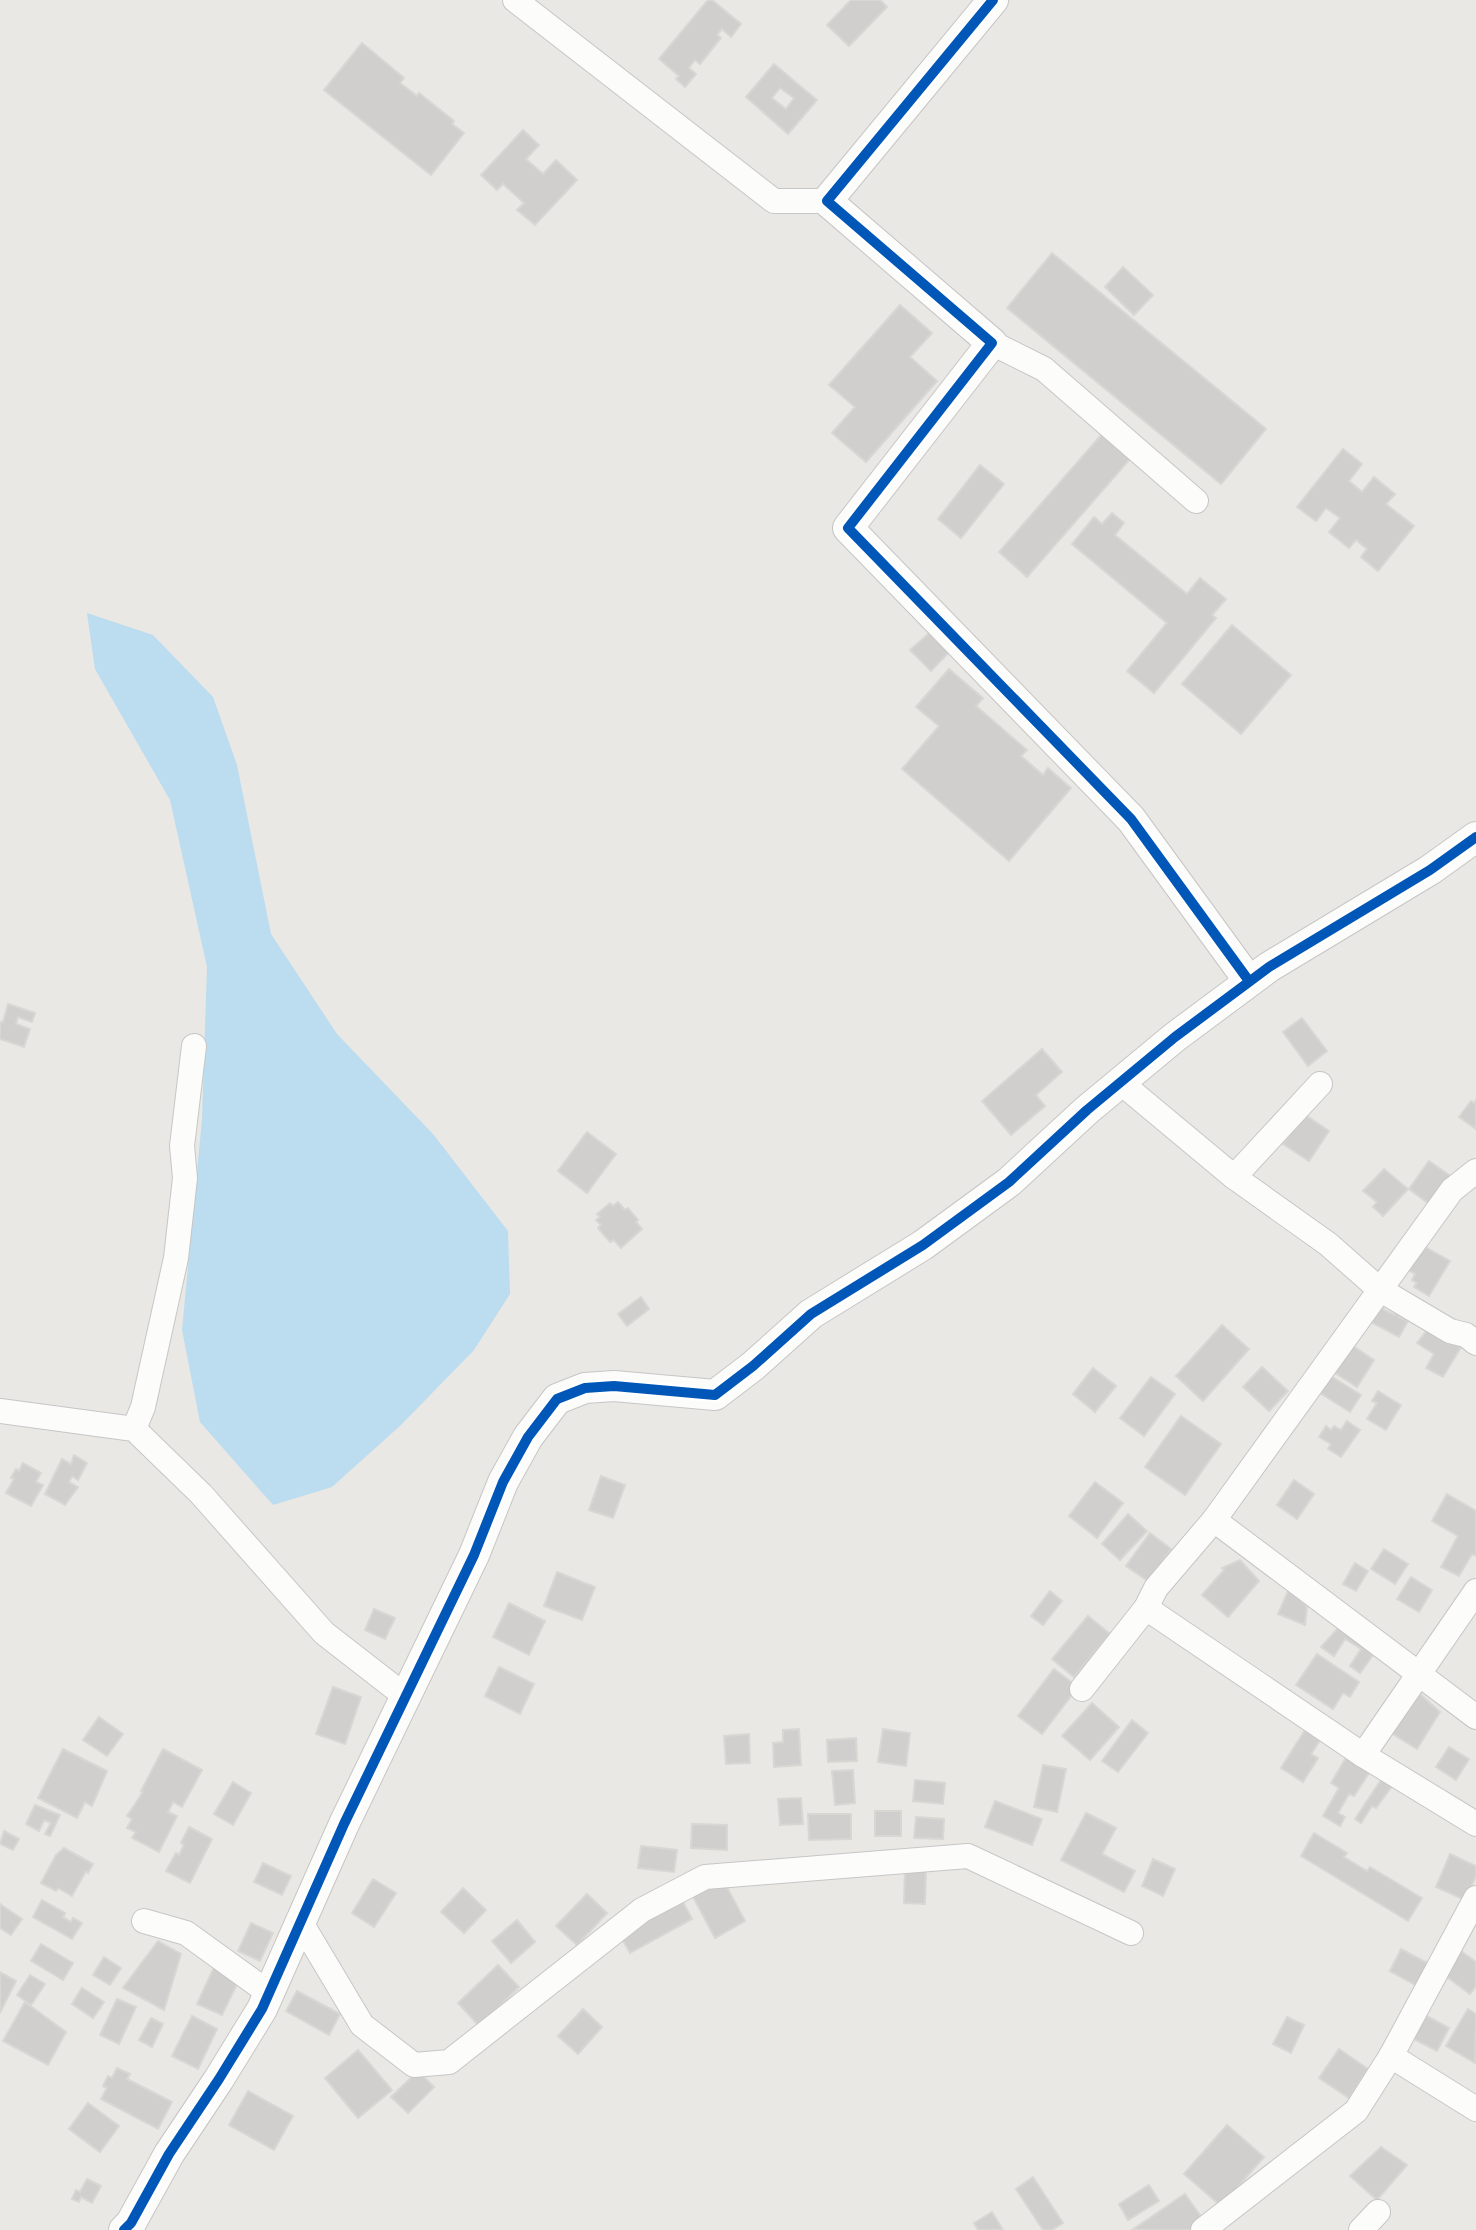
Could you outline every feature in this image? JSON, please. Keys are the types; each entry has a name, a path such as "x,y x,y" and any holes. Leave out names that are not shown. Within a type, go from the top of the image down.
{"street":[{"path":"515,0 774,201 827,201 992,343 1044,369 1196,501"},
{"path":"827,201 993,0"},
{"path":"992,343 848,528 1131,819 1250,981"},
{"path":"124,2230 262,2009 344,1824 474,1555 503,1482 528,1437 557,1399 585,1388 614,1386 715,1395 753,1366 811,1314 923,1245 1009,1182 1120,1082 1269,967 1430,870 1476,837"},
{"path":"134,1429 143,1406 176,1258 185,1178 182,1146 194,1046"},
{"path":"1120,1082 1234,1177 1328,1244 1379,1289 1450,1331 1473,1333"},
{"path":"1234,1177 1320,1084"},
{"path":"1082,1689 1146,1608 1156,1588 1214,1520 1452,1190 1476,1171"},
{"path":"0,1411 134,1429 201,1494 324,1633 405,1696"},
{"path":"1214,1520 1476,1717"},
{"path":"1363,1755 1476,1591"},
{"path":"1146,1608 1363,1755 1476,1824"},
{"path":"300,1922 362,2025 414,2065 449,2062 642,1910 705,1877 968,1856 1131,1933"},
{"path":"1203,2230 1356,2111 1470,1928 1476,1898"},
{"path":"144,1921 186,1933 269,1993"},
{"path":"1391,2056 1476,2109"}],"water":[{"path":"87,613 153,635 213,697 237,765 271,934 337,1034 433,1134 508,1231 510,1294 474,1350 401,1425 332,1487 273,1505 200,1422 182,1330 202,1119 207,967 170,800 95,669"}],"building":[{"path":"708,0 712,0 741,24 731,37 722,29 717,35 721,38 700,64 695,60 689,68 696,74 685,87 676,79 679,76 659,59"},
{"path":"851,0 880,0 887,7 849,46 827,25"},
{"path":"362,43 404,78 400,83 417,96 419,93 454,121 452,124 464,133 431,175 324,90"},
{"path":"774,64 817,100 788,134 746,97","holes":["780,88 794,98 786,109 772,98"]},
{"path":"523,130 539,145 526,159 543,174 556,160 577,180 535,225 517,210 524,203 503,184 497,190 481,175"},
{"path":"1052,253 1266,429 1221,484 1007,308"},
{"path":"1123,267 1153,295 1134,315 1105,287"},
{"path":"900,305 932,333 910,357 937,381 866,462 832,433 855,407 829,385"},
{"path":"1109,426 1137,451 1027,577 999,552"},
{"path":"1343,449 1362,464 1349,481 1362,492 1374,477 1395,494 1386,504 1414,526 1378,571 1361,557 1367,549 1356,540 1349,548 1329,532 1340,518 1326,508 1316,521 1297,507"},
{"path":"980,465 1004,484 961,538 938,519"},
{"path":"1112,513 1124,523 1115,535 1187,594 1200,578 1226,599 1212,615 1216,618 1154,693 1127,671 1167,623 1072,544 1094,517 1102,524"},
{"path":"1232,625 1291,675 1241,734 1182,684"},
{"path":"936,627 955,646 931,671 910,650"},
{"path":"949,669 983,698 976,706 1027,750 1021,756 1043,775 1048,768 1071,788 1009,861 902,769 939,726 916,707"},
{"path":"8,1004 35,1013 32,1022 18,1017 16,1024 30,1029 24,1047 0,1039 0,1026"},
{"path":"1302,1018 1327,1051 1308,1066 1283,1032"},
{"path":"1042,1049 1062,1072 1036,1095 1045,1106 1011,1135 982,1101"},
{"path":"1476,1100 1476,1129 1459,1117 1471,1101 1474,1103"},
{"path":"1304,1114 1329,1131 1309,1161 1283,1144"},
{"path":"587,1132 616,1154 587,1193 558,1171"},
{"path":"1429,1161 1452,1177 1432,1206 1409,1189"},
{"path":"1384,1169 1408,1189 1383,1216 1373,1207 1377,1202 1363,1191"},
{"path":"618,1202 625,1210 628,1208 642,1229 621,1248 614,1240 610,1242 598,1228 601,1225 596,1220 600,1217 597,1214 610,1203 613,1206"},
{"path":"1420,1244 1450,1261 1429,1296 1414,1287 1417,1283 1412,1280 1415,1274 1403,1267"},
{"path":"641,1297 649,1309 627,1326 618,1314"},
{"path":"1380,1303 1384,1310 1395,1315 1399,1307 1403,1309 1399,1317 1408,1321 1399,1337 1365,1319"},
{"path":"1222,1325 1249,1349 1203,1401 1176,1376"},
{"path":"1428,1329 1464,1342 1443,1377 1426,1368 1434,1354 1417,1343"},
{"path":"1350,1344 1374,1360 1357,1387 1332,1371"},
{"path":"1262,1367 1288,1391 1269,1411 1243,1387"},
{"path":"1093,1368 1116,1386 1095,1412 1073,1394"},
{"path":"1331,1376 1361,1395 1350,1412 1320,1393"},
{"path":"1151,1377 1175,1394 1144,1436 1120,1418"},
{"path":"1378,1391 1401,1405 1386,1430 1367,1419 1377,1403 1372,1401"},
{"path":"1181,1416 1221,1444 1185,1495 1145,1467"},
{"path":"1347,1421 1360,1430 1341,1457 1328,1449 1331,1444 1319,1437 1326,1426 1331,1430 1334,1426 1341,1430"},
{"path":"74,1455 87,1463 78,1480 72,1476 69,1482 78,1487 65,1505 45,1494 62,1459 71,1464"},
{"path":"23,1463 41,1473 36,1482 43,1485 31,1506 6,1493 16,1469 19,1471"},
{"path":"601,1476 625,1485 613,1518 589,1510"},
{"path":"1294,1480 1314,1494 1297,1519 1277,1505"},
{"path":"1095,1482 1123,1503 1097,1538 1069,1516"},
{"path":"1447,1494 1476,1511 1476,1556 1472,1554 1459,1576 1441,1567 1458,1536 1432,1521"},
{"path":"1128,1514 1147,1531 1120,1560 1102,1544"},
{"path":"1150,1533 1171,1549 1148,1581 1126,1566"},
{"path":"1384,1549 1408,1564 1395,1584 1371,1569"},
{"path":"1240,1560 1259,1581 1228,1617 1202,1595 1224,1570 1222,1568"},
{"path":"1355,1563 1368,1571 1356,1591 1343,1584"},
{"path":"557,1572 595,1587 582,1620 544,1606"},
{"path":"1411,1577 1432,1590 1419,1612 1397,1599"},
{"path":"1289,1589 1307,1607 1305,1625 1278,1614"},
{"path":"1050,1591 1062,1601 1043,1625 1031,1616"},
{"path":"509,1603 545,1621 529,1655 493,1637"},
{"path":"374,1609 395,1618 385,1639 365,1630"},
{"path":"1088,1616 1110,1634 1074,1677 1052,1659"},
{"path":"1339,1627 1373,1655 1360,1673 1350,1666 1361,1649 1345,1639 1334,1656 1321,1647"},
{"path":"1317,1654 1359,1682 1350,1697 1343,1693 1333,1709 1296,1685"},
{"path":"499,1667 534,1684 520,1714 485,1696"},
{"path":"1054,1669 1078,1687 1042,1734 1018,1716"},
{"path":"333,1687 361,1697 345,1744 316,1734"},
{"path":"1420,1694 1440,1712 1417,1749 1391,1733"},
{"path":"1092,1703 1119,1727 1090,1760 1062,1736"},
{"path":"99,1717 123,1734 107,1756 83,1740"},
{"path":"1132,1720 1148,1733 1118,1772 1102,1761"},
{"path":"799,1729 801,1765 774,1767 773,1743 783,1742 783,1730"},
{"path":"883,1729 910,1733 906,1766 878,1762"},
{"path":"1305,1730 1321,1739 1311,1754 1318,1758 1303,1782 1281,1768"},
{"path":"749,1734 750,1763 726,1764 724,1736"},
{"path":"856,1738 857,1761 828,1762 827,1740"},
{"path":"1449,1747 1469,1759 1456,1780 1436,1767"},
{"path":"63,1749 107,1771 92,1806 85,1802 77,1818 38,1798"},
{"path":"163,1749 202,1770 182,1807 173,1802 168,1812 177,1816 159,1852 132,1838 136,1832 127,1828 132,1819 127,1816 143,1792 141,1791"},
{"path":"1347,1756 1371,1770 1354,1796 1349,1794 1338,1813 1345,1817 1340,1826 1323,1816 1339,1788 1331,1783"},
{"path":"1043,1765 1066,1769 1057,1812 1034,1807"},
{"path":"853,1770 855,1803 835,1805 832,1771"},
{"path":"1387,1771 1398,1778 1376,1808 1372,1806 1361,1823 1355,1819"},
{"path":"915,1780 945,1783 943,1804 913,1801"},
{"path":"233,1782 251,1793 233,1825 214,1814"},
{"path":"801,1798 803,1824 780,1825 778,1799"},
{"path":"995,1801 1042,1819 1032,1845 985,1827"},
{"path":"35,1805 60,1815 50,1836 45,1834 51,1823 44,1820 39,1831 26,1824"},
{"path":"875,1811 901,1811 901,1836 875,1836"},
{"path":"1086,1813 1116,1828 1102,1854 1135,1871 1124,1892 1061,1860"},
{"path":"808,1814 851,1814 851,1839 809,1840"},
{"path":"916,1817 944,1819 943,1839 914,1838"},
{"path":"692,1824 727,1825 727,1850 691,1848"},
{"path":"189,1827 212,1839 190,1883 166,1871 176,1853 179,1855 184,1845 181,1843"},
{"path":"4,1831 19,1839 13,1850 0,1844"},
{"path":"1314,1833 1347,1853 1344,1857 1367,1871 1370,1867 1422,1898 1408,1921 1301,1856"},
{"path":"641,1846 677,1850 674,1872 638,1868"},
{"path":"64,1848 93,1864 72,1896 41,1883 56,1855"},
{"path":"1450,1854 1476,1866 1476,1876 1465,1900 1436,1887"},
{"path":"1153,1859 1175,1869 1163,1896 1142,1886"},
{"path":"263,1863 291,1876 282,1895 254,1882"},
{"path":"905,1869 926,1870 925,1904 904,1903"},
{"path":"721,1876 745,1921 715,1938 691,1893"},
{"path":"373,1879 396,1893 374,1927 352,1913"},
{"path":"463,1888 486,1910 464,1933 441,1912"},
{"path":"587,1894 607,1913 577,1945 556,1926"},
{"path":"680,1896 692,1919 630,1953 617,1930"},
{"path":"42,1900 65,1913 63,1917 71,1922 73,1918 82,1923 72,1939 33,1917"},
{"path":"0,1904 22,1919 11,1935 0,1928"},
{"path":"517,1920 535,1942 511,1963 492,1941"},
{"path":"251,1923 273,1933 260,1961 238,1951"},
{"path":"158,1941 181,1954 164,2010 123,1988"},
{"path":"41,1944 73,1963 63,1980 31,1961"},
{"path":"1401,1949 1429,1964 1417,1986 1390,1971"},
{"path":"1461,1951 1476,1962 1476,1986 1470,1994 1443,1974"},
{"path":"104,1957 121,1968 110,1985 93,1975"},
{"path":"216,1963 239,1980 222,2015 197,2004"},
{"path":"498,1965 519,1987 479,2026 458,2003"},
{"path":"0,1972 16,1981 0,2013"},
{"path":"30,1975 45,1984 31,2005 17,1995"},
{"path":"82,1988 104,2002 93,2018 72,2004"},
{"path":"297,1991 340,2014 329,2035 286,2011"},
{"path":"117,1999 136,2007 119,2044 100,2035"},
{"path":"25,2002 66,2032 48,2065 3,2041"},
{"path":"583,2009 602,2027 578,2054 558,2036"},
{"path":"1468,2009 1476,2014 1475,2063 1446,2046"},
{"path":"1423,2014 1449,2028 1437,2051 1410,2037"},
{"path":"192,2016 217,2029 198,2069 172,2056"},
{"path":"1287,2017 1304,2025 1291,2053 1273,2044"},
{"path":"151,2018 163,2024 152,2047 139,2040"},
{"path":"1339,2049 1368,2069 1349,2098 1319,2078"},
{"path":"358,2050 392,2090 358,2118 325,2078"},
{"path":"117,2068 130,2074 127,2079 172,2102 158,2129 101,2099 107,2088 103,2086 108,2076 112,2078"},
{"path":"418,2071 434,2087 408,2113 391,2097"},
{"path":"248,2091 293,2116 274,2150 229,2125"},
{"path":"88,2103 119,2126 100,2152 69,2129"},
{"path":"1227,2125 1264,2157 1221,2206 1184,2174"},
{"path":"1381,2147 1407,2165 1377,2200 1350,2176"},
{"path":"1033,2177 1063,2223 1052,2230 1043,2230 1016,2189"},
{"path":"87,2179 101,2186 92,2203 81,2197 79,2202 72,2199 76,2190 80,2192"},
{"path":"1149,2185 1159,2201 1128,2220 1119,2204"},
{"path":"1185,2194 1205,2222 1194,2230 1132,2230"},
{"path":"992,2212 1003,2230 978,2230 974,2223"}],"cycle path":[{"path":"993,0 827,201 992,343 848,528 1131,819 1249,981"},
{"path":"124,2230 131,2223 169,2154 262,2009 344,1824 474,1555 503,1482 528,1437 557,1399 585,1388 614,1386 715,1395 753,1366 811,1314 923,1245 1009,1182 1087,1110 1175,1037 1269,967 1430,870 1476,837"}]}
